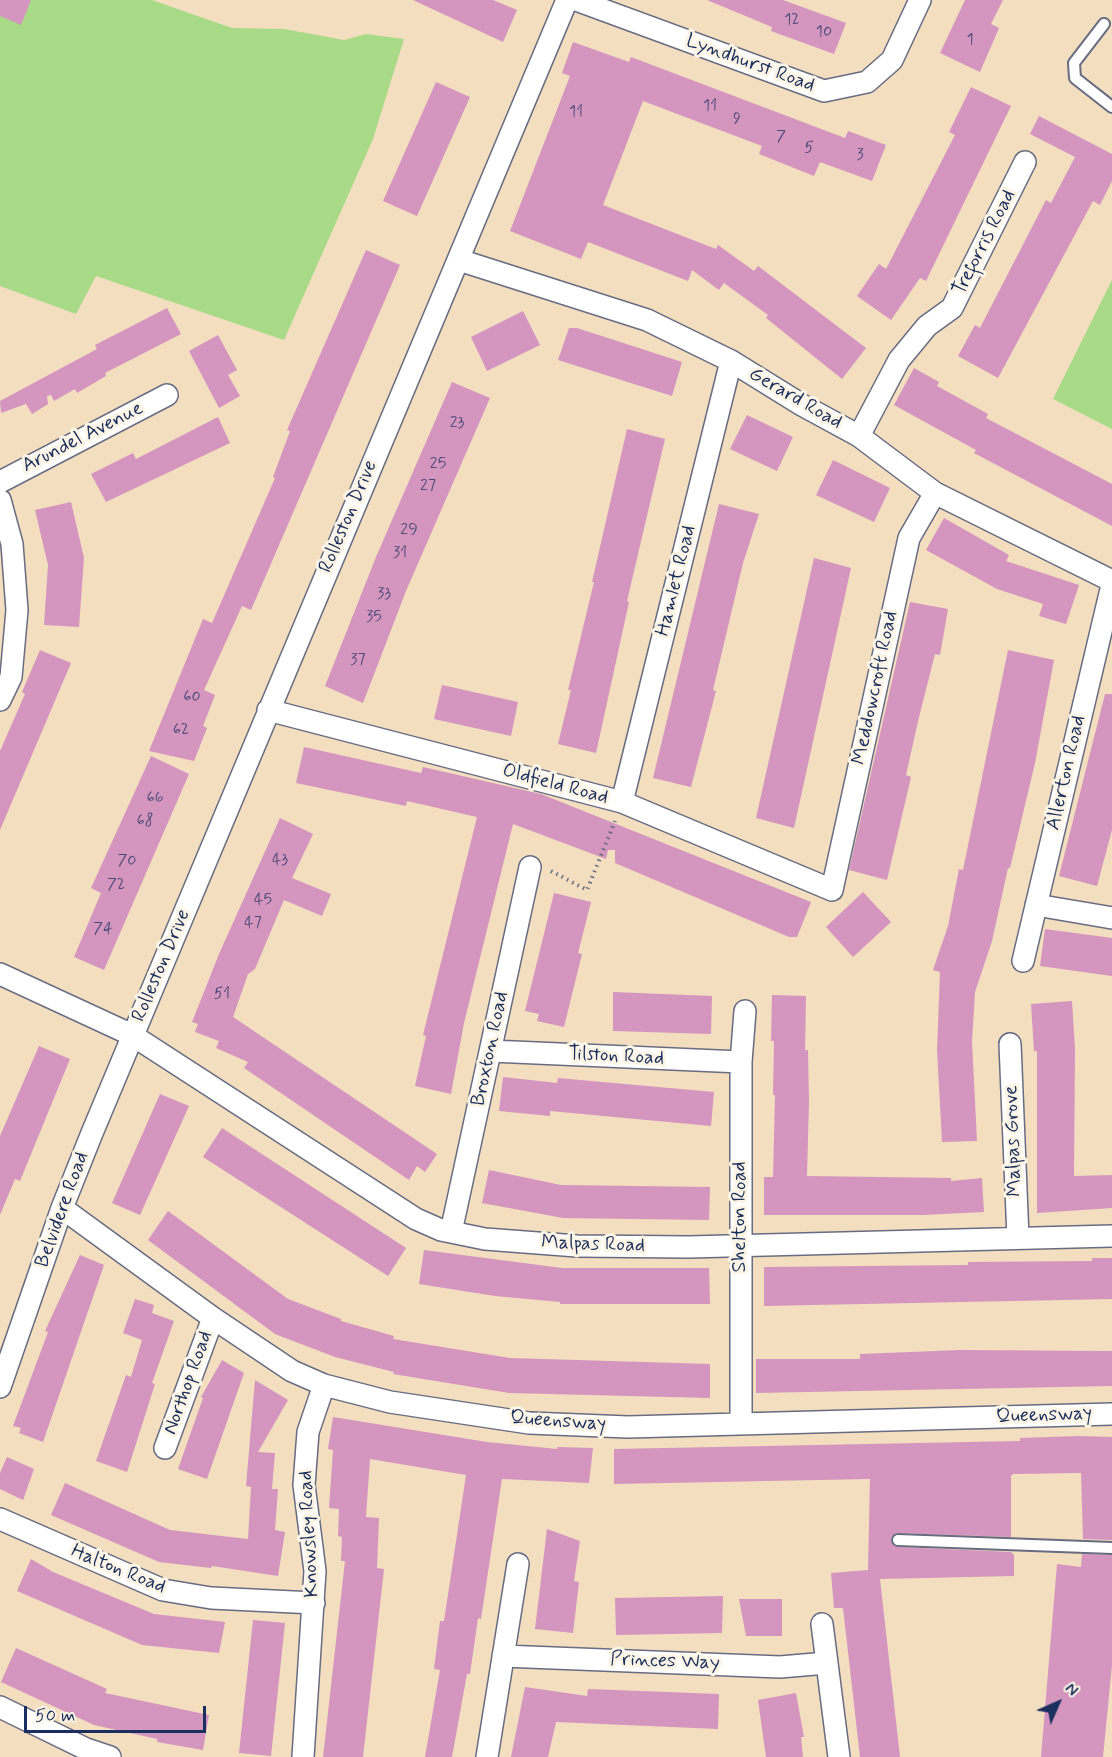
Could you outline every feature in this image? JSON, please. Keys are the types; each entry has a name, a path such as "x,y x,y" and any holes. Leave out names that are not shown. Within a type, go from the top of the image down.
{"street":[{"name":"Rolleston Drive","path":"132,1035 176,935 268,710 567,0"},
{"name":"Lyndhurst Road","path":"576,0 824,91 867,82 892,60 920,0"},
{"name":"Treforris Road","path":"859,436 899,360 927,326 952,308 1025,162"},
{"name":"Gerard Road","path":"459,260 648,320 731,361 802,405 859,436 935,493 1112,583"},
{"name":"Hamlet Road","path":"622,802 731,361"},
{"name":"Arundel Avenue","path":"0,482 167,395"},
{"name":"Meddowcroft Road","path":"832,890 909,538 935,493"},
{"path":"0,500 12,544 17,610 11,677 0,700"},
{"name":"Allerton Road","path":"1023,961 1112,583"},
{"name":"Oldfield Road","path":"268,710 622,802 832,890"},
{"name":"Broxton Road","path":"451,1232 530,867"},
{"path":"1036,905 1112,918"},
{"name":"Malpas Road","path":"0,974 132,1035 416,1219 451,1232 484,1239 576,1246 741,1245 1112,1236"},
{"name":"Shelton Road","path":"741,1423 741,1062 745,1011"},
{"name":"Belvidere Road","path":"0,1387 62,1208 132,1035"},
{"name":"Malpas Grove","path":"1010,1044 1018,1238"},
{"name":"Tilston Road","path":"490,1051 741,1062"},
{"name":"Queensway","path":"62,1208 213,1318 292,1371 324,1385 390,1402 529,1423 628,1426 1112,1414"},
{"name":"Northop Road","path":"165,1448 213,1318"},
{"name":"Knowsley Road","path":"303,1757 315,1572 304,1485 308,1432 324,1385"},
{"name":"Halton Road","path":"0,1520 163,1590 211,1598 314,1603"},
{"path":"487,1757 518,1564"},
{"path":"822,1624 839,1757"},
{"name":"Princes Way","path":"503,1656 780,1667 827,1663"},
{"path":"0,1707 86,1749 110,1757"}],"lane":[{"path":"1104,24 1074,63 1075,78 1112,107"},
{"path":"898,1540 1112,1548"}],"path":[{"path":"530,867 553,872 587,890 622,802"}],"green space":[{"path":"0,0 152,0 232,28 284,29 344,40 366,34 404,39 373,139 284,340 96,276 76,314 0,286"},
{"path":"1112,280 1112,429 1053,399"}],"building":[{"path":"0,0 31,0 21,25 0,16"},
{"path":"413,0 493,0 517,10 503,42"},
{"path":"707,0 783,0 846,23 834,54 771,31 772,27"},
{"path":"965,0 1003,0 991,24 999,28 980,72 940,53"},
{"path":"573,42 629,62 631,57 845,138 848,131 886,145 872,181 820,162 814,176 759,154 762,146 643,101 603,205 716,249 718,245 754,271 758,266 866,348 842,379 766,318 768,315 724,283 719,290 692,270 688,281 588,242 581,259 510,231 570,76 562,73"},
{"path":"436,82 470,97 417,216 383,201"},
{"path":"971,87 1011,106 926,281 920,278 891,320 857,296 879,264 886,269 955,135 949,132"},
{"path":"1039,116 1112,154 1112,181 1100,205 1093,201 998,378 958,356 975,325 980,328 1046,200 1051,203 1075,157 1030,134"},
{"path":"366,250 400,265 251,610 242,606 204,690 215,695 203,726 207,728 194,761 149,751 203,619 212,623 275,478 273,477 290,431 287,430"},
{"path":"167,308 181,334 105,373 106,376 77,393 75,389 54,401 51,395 47,396 48,404 32,414 26,404 1,413 0,401 97,349 95,345"},
{"path":"523,311 540,345 487,371 471,337"},
{"path":"569,328 577,328 682,362 672,396 558,360"},
{"path":"218,335 237,370 228,375 240,396 219,408 189,351"},
{"path":"914,368 939,382 937,386 988,414 986,418 1112,484 1112,526 974,453 976,450 894,405"},
{"path":"452,382 490,398 406,591 363,703 325,686 376,557"},
{"path":"747,415 793,437 777,471 730,449"},
{"path":"218,417 230,443 106,502 91,474 133,453 136,459"},
{"path":"627,429 665,439 627,601 629,602 596,753 558,744"},
{"path":"833,460 890,488 874,522 816,495"},
{"path":"71,502 84,558 79,627 44,625 48,565 35,510"},
{"path":"719,504 759,514 743,563 713,690 716,691 691,787 653,778"},
{"path":"944,518 1009,555 1006,561 1079,585 1066,624 1039,616 1043,604 997,589 926,550"},
{"path":"814,558 851,568 794,828 756,818"},
{"path":"910,602 948,609 940,655 935,654 919,717 906,775 911,777 887,880 849,870"},
{"path":"40,650 71,663 0,830 0,751 25,694 22,692"},
{"path":"1008,650 1054,660 1035,763 992,941 975,992 972,1042 977,1141 942,1142 937,1050 940,972 933,970 948,926 959,869 963,870"},
{"path":"442,685 518,702 511,736 434,719"},
{"path":"1105,694 1112,694 1112,830 1097,886 1059,876"},
{"path":"304,747 421,773 423,767 541,794 811,902 797,937 789,937 615,863 615,850 608,850 606,859 513,824 464,1023 451,1094 415,1086 426,1036 423,1035 477,817 407,801 406,806 296,783"},
{"path":"151,756 189,774 104,970 74,957 101,893 91,888"},
{"path":"280,818 313,834 292,878 331,894 322,916 284,900 255,969 248,974 233,1017 437,1154 425,1172 417,1166 409,1180 244,1068 248,1062 216,1048 219,1041 195,1032 198,1024 192,1022 219,954"},
{"path":"863,892 891,922 853,957 826,927"},
{"path":"554,893 591,902 578,953 582,954 564,1027 537,1021 539,1014 525,1011"},
{"path":"1045,929 1112,938 1112,976 1040,966"},
{"path":"613,992 712,996 711,1034 613,1031"},
{"path":"772,995 806,996 805,1050 808,1050 809,1102 807,1176 951,1178 951,1181 982,1178 984,1212 923,1215 764,1215 764,1177 773,1177 775,1095 773,1095 774,1041 771,1041"},
{"path":"1072,1001 1075,1049 1074,1176 1112,1175 1112,1208 1037,1213 1037,1051 1034,1051 1031,1004"},
{"path":"39,1046 70,1059 20,1181 15,1179 0,1215 0,1136"},
{"path":"503,1077 557,1083 558,1078 714,1092 711,1126 550,1111 550,1116 499,1111"},
{"path":"160,1094 189,1106 140,1215 112,1203"},
{"path":"222,1128 406,1248 388,1276 203,1157"},
{"path":"489,1170 561,1185 710,1187 709,1220 563,1218 482,1203"},
{"path":"168,1211 288,1299 341,1319 341,1321 394,1336 393,1339 510,1358 710,1364 710,1398 509,1393 393,1374 394,1372 335,1357 275,1334 148,1240"},
{"path":"424,1250 562,1268 709,1268 710,1304 560,1304 560,1302 495,1296 419,1284"},
{"path":"80,1255 104,1265 43,1442 19,1433 21,1428 13,1426 48,1332 45,1331"},
{"path":"1092,1258 1112,1258 1112,1299 764,1306 764,1267 968,1265 968,1262 1092,1261"},
{"path":"135,1299 154,1305 152,1313 174,1321 152,1383 155,1384 127,1472 96,1461 126,1375 131,1377 142,1340 123,1333"},
{"path":"960,1350 1112,1351 1112,1386 756,1393 756,1359 860,1359 860,1354"},
{"path":"222,1360 244,1373 207,1479 178,1469 203,1398 201,1397"},
{"path":"255,1380 288,1400 258,1452 275,1453 272,1489 278,1489 275,1530 285,1532 278,1576 212,1566 211,1568 159,1562 51,1515 65,1483 170,1530 248,1539 251,1487 246,1486"},
{"path":"333,1417 487,1442 557,1449 557,1447 593,1448 589,1483 502,1479 481,1619 478,1618 470,1674 467,1674 452,1757 425,1757 440,1670 434,1669 440,1621 444,1621 466,1475 370,1459 366,1517 379,1518 377,1568 384,1569 363,1757 323,1757 345,1561 341,1561 342,1537 338,1536 339,1509 329,1508 333,1450 328,1449"},
{"path":"1112,1437 1112,1540 1083,1539 1081,1473 1013,1474 1011,1476 1011,1537 898,1533 891,1537 892,1544 898,1547 1011,1552 1014,1555 1014,1576 880,1579 900,1757 860,1757 843,1608 834,1608 831,1573 868,1570 870,1479 614,1484 614,1449 1020,1441 1020,1438"},
{"path":"7,1457 34,1469 23,1500 0,1489 0,1473"},
{"path":"547,1529 580,1541 574,1581 579,1582 573,1633 535,1629"},
{"path":"1082,1554 1112,1555 1112,1665 1103,1757 1041,1757 1057,1564 1081,1567"},
{"path":"31,1559 53,1572 154,1614 225,1622 219,1653 142,1645 17,1591"},
{"path":"723,1596 722,1633 616,1635 615,1598"},
{"path":"739,1599 782,1599 782,1636 746,1636"},
{"path":"253,1620 285,1623 271,1756 239,1753"},
{"path":"16,1648 107,1689 105,1693 209,1715 203,1750 157,1742 157,1739 94,1725 1,1682"},
{"path":"525,1687 587,1696 588,1689 719,1694 718,1729 556,1722 548,1757 511,1757"},
{"path":"796,1693 804,1737 801,1737 803,1757 766,1757 758,1700"}]}
